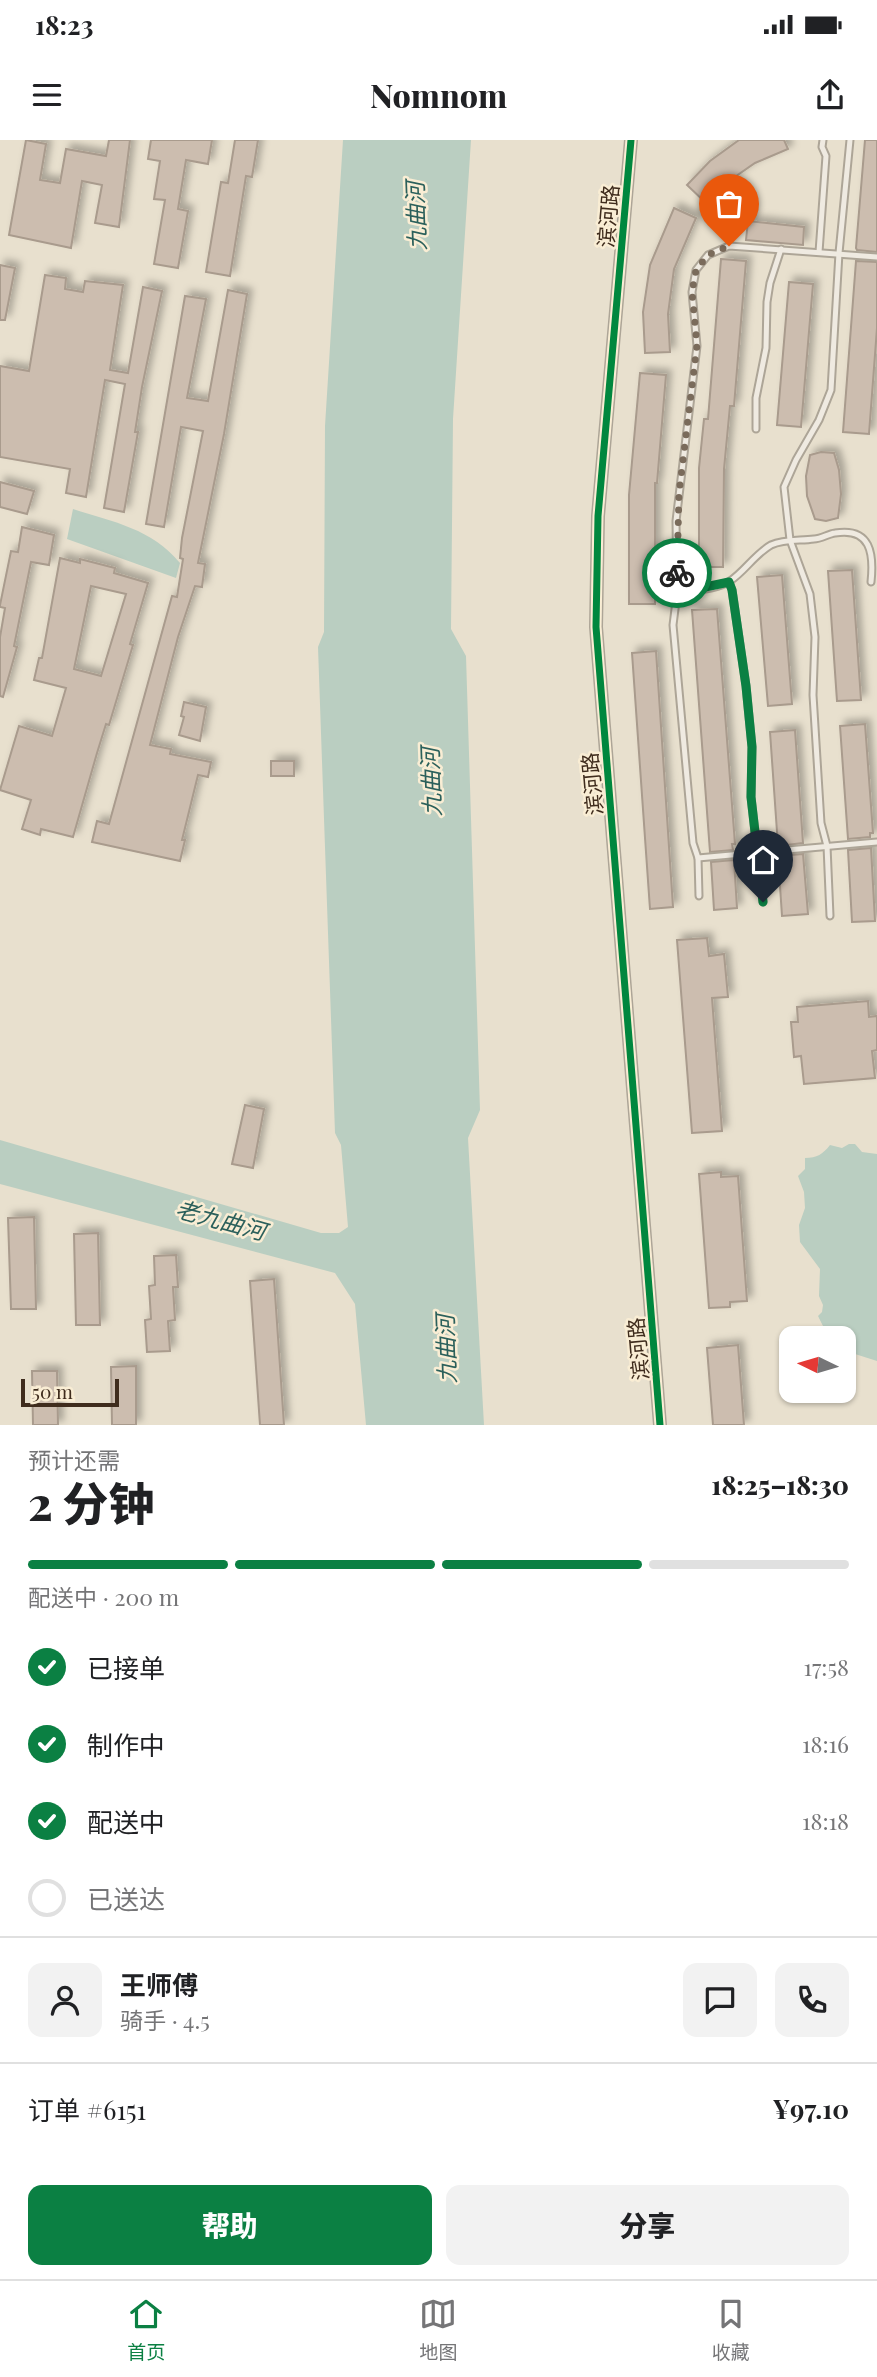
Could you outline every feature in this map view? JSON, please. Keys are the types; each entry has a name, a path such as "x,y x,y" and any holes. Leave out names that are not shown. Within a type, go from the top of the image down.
{"street":[{"name":"滨河路","path":"631,140 598,516 596,627 660,1425"}],"lane":[{"path":"819,252 826,156 822,147 823,140"},
{"path":"830,916 827,846 821,822 813,695 815,637 810,594 790,540 785,487 831,390 839,253 850,140"},
{"path":"699,895 698,858 693,843 673,625 677,593 678,507 697,345 692,292 696,270 708,255 729,246 877,257"},
{"path":"756,429 756,398 766,348 767,302 781,249"},
{"path":"677,593 729,582 771,545 848,532 861,536 870,547 873,565 870,582"},
{"path":"729,582 746,686 752,747 751,797 763,902"},
{"path":"698,858 877,842"}],"water":[{"path":"343,140 471,140 453,419 451,629 466,656 480,1110 468,1138 484,1425 366,1425 355,1304 335,1273 0,1184 0,1140 321,1233 339,1233 348,1227 341,1145 335,1133 318,647 324,632 325,426"},
{"path":"73,509 131,528 157,542 180,563 176,578 67,539"},
{"path":"855,1144 862,1152 877,1154 877,1361 856,1354 856,1326 823,1326 818,1316 823,1305 819,1296 820,1269 800,1242 799,1225 805,1208 804,1192 798,1176 805,1169 805,1158 819,1155 830,1145 842,1148"}],"building":[{"path":"26,140 46,144 40,180 60,183 66,149 106,156 109,140 130,140 119,227 95,223 102,185 82,181 71,248 9,235"},
{"path":"151,140 212,140 208,164 186,160 178,209 188,211 178,268 154,264 165,200 154,199 160,161 148,159"},
{"path":"235,140 258,140 252,177 246,176 230,276 206,272 221,182 228,183"},
{"path":"739,140 784,140 788,149 755,163 729,181 707,204 687,185 710,161"},
{"path":"865,140 877,140 877,252 856,248"},
{"path":"674,208 696,218 674,269 668,314 670,352 645,353 643,312 650,265"},
{"path":"748,221 804,227 803,245 746,240"},
{"path":"721,259 746,261 734,406 730,406 724,469 723,567 699,567 699,468 704,419 708,419"},
{"path":"856,261 877,262 877,328 869,434 843,432"},
{"path":"0,265 15,268 5,320 0,320"},
{"path":"45,275 66,278 65,289 83,292 85,281 123,285 110,370 128,373 143,287 162,291 142,387 135,432 138,432 124,512 104,508 125,384 105,380 86,497 66,493 70,469 0,457 0,366 29,371"},
{"path":"789,282 813,284 801,427 777,425"},
{"path":"228,290 247,294 224,434 198,563 205,564 202,587 195,586 178,637 150,745 171,749 170,754 211,762 208,777 198,775 182,840 185,840 180,861 92,842 97,821 109,824 172,596 177,597 183,559 180,558 182,538 203,431 181,427 164,527 146,524 185,296 206,299 187,398 208,401"},
{"path":"640,373 666,375 655,483 655,604 629,604 629,495"},
{"path":"834,453 841,494 838,518 826,521 815,519 807,496 806,476 810,455"},
{"path":"0,482 34,491 27,514 0,507"},
{"path":"22,527 54,535 49,565 31,562 14,646 17,647 3,697 0,696 0,637 5,608 0,605 11,551 18,552"},
{"path":"60,558 80,563 80,559 115,568 114,573 148,583 130,644 133,645 109,725 106,724 73,837 41,829 40,835 22,829 31,800 0,790 19,726 52,736 66,688 34,680 39,658 42,658","holes":["91,586 126,594 101,676 74,669"]},
{"path":"852,570 861,700 837,701 828,571"},
{"path":"782,575 792,704 768,706 757,577"},
{"path":"717,609 735,844 732,844 733,850 710,852 692,610"},
{"path":"656,651 673,907 650,909 632,653"},
{"path":"184,702 206,707 200,741 179,735 184,717 181,716"},
{"path":"865,724 873,833 870,833 870,837 848,839 840,726"},
{"path":"795,730 803,843 778,846 770,732"},
{"path":"271,761 294,761 294,776 271,776"},
{"path":"871,848 875,921 852,922 848,850"},
{"path":"803,854 808,914 782,916 778,856"},
{"path":"734,860 737,908 714,910 711,862"},
{"path":"707,938 709,956 724,954 728,997 712,998 722,1131 692,1133 677,940"},
{"path":"868,1001 869,1017 877,1016 877,1050 872,1051 875,1078 804,1084 801,1056 794,1057 791,1022 798,1022 797,1007"},
{"path":"245,1105 264,1109 253,1168 232,1164"},
{"path":"721,1172 721,1177 738,1176 747,1301 730,1302 730,1307 709,1308 699,1174"},
{"path":"34,1217 36,1309 11,1309 8,1218"},
{"path":"98,1233 100,1325 76,1325 74,1234"},
{"path":"176,1255 178,1287 173,1287 175,1320 168,1321 170,1351 147,1352 145,1320 151,1319 149,1286 155,1285 154,1256"},
{"path":"274,1279 284,1425 260,1425 250,1281"},
{"path":"738,1345 744,1425 713,1425 707,1348"},
{"path":"136,1366 136,1425 112,1425 111,1367"},
{"path":"32,1371 57,1371 58,1425 33,1425"}],"cycle path":[{"path":"631,140 598,516 596,627 660,1425"}],"way so far":[{"path":"677,573 681,466 697,345 692,292 696,270 708,255 729,246"}],"route":[{"path":"677,573 677,593 729,582 732,590 746,686 752,747 751,797 763,902"}],"water label":[{"name":"九曲河","path":"415,216"},
{"name":"九曲河","path":"430,782"},
{"name":"老九曲河","path":"221,1219"},
{"name":"九曲河","path":"445,1349"}]}
